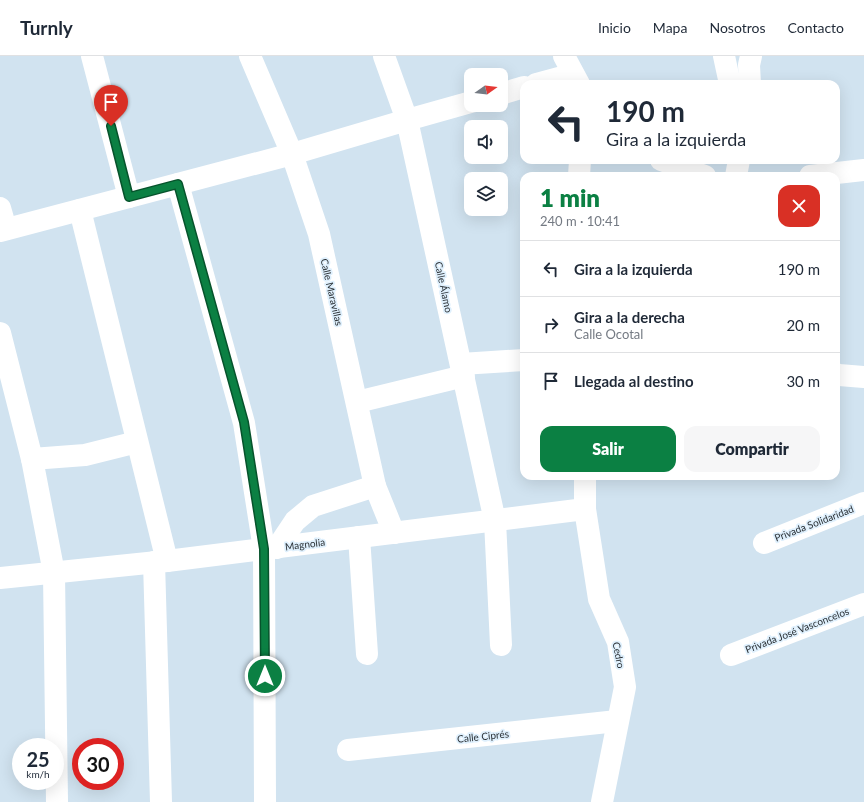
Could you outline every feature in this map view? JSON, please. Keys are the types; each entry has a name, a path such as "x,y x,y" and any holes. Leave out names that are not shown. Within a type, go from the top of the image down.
{"street":[{"path":"92,56 129,197"},
{"name":"Calle Maravillas","path":"250,56 292,154 319,234 375,486 394,533"},
{"name":"Calle Álamo","path":"384,56 407,120 495,521 501,645"},
{"path":"724,56 729,80"},
{"path":"750,80 749,65 751,56"},
{"path":"547,80 572,71"},
{"path":"508,92 520,88"},
{"path":"0,208 3,230 292,154 464,104"},
{"path":"672,164 694,172"},
{"path":"840,173 864,170"},
{"path":"178,184 244,422 271,548 266,802"},
{"path":"80,210 138,442 161,562 161,802"},
{"path":"0,333 32,459 54,573 57,802"},
{"path":"357,402 462,370 520,361"},
{"path":"840,376 864,377"},
{"path":"32,459 84,455 138,442"},
{"name":"Cedro","path":"585,480 585,509 599,599 618,642 624,687 602,802"},
{"path":"271,548 295,520 313,506 375,486"},
{"name":"Privada Solidaridad","path":"764,543 864,503"},
{"name":"Magnolia","path":"0,578 161,562 585,509"},
{"path":"359,537 367,654"},
{"name":"Privada José Vasconcelos","path":"731,655 864,604"},
{"name":"Calle Ciprés","path":"348,750 617,722"}],"route":[{"path":"111,126 129,197 178,184 244,422 264,549 265,676"}]}
